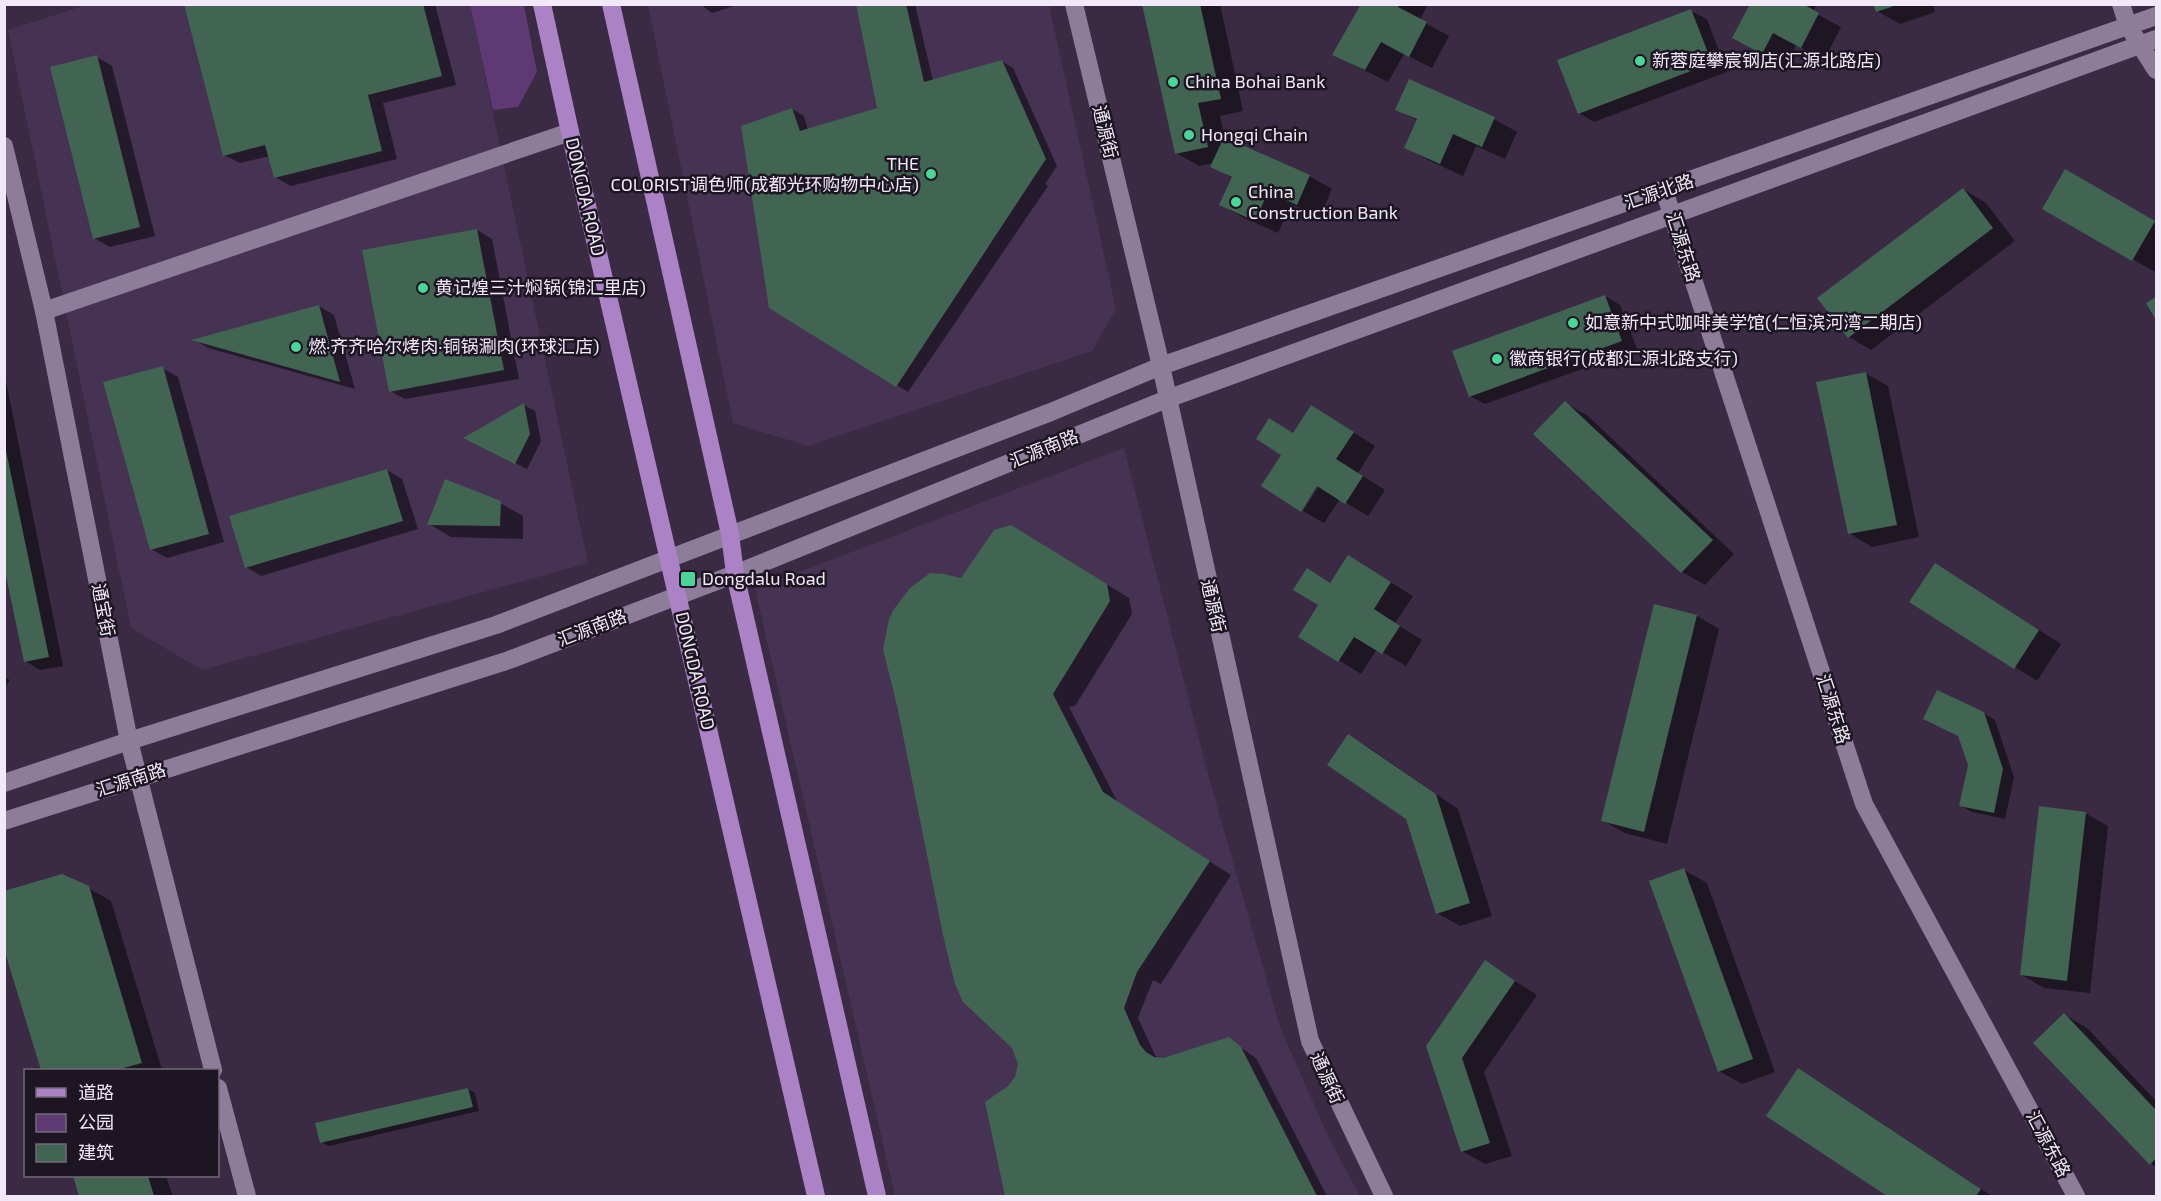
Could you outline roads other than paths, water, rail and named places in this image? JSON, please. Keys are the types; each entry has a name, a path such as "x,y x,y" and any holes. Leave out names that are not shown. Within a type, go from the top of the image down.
{"main road":[{"name":"DONGDA ROAD","path":"542,4 816,1197"},
{"path":"611,4 730,534 735,574 877,1197"}],"street":[{"name":"通源街","path":"1074,4 1161,366 1310,1041 1384,1197"},
{"path":"2121,4 2128,26 2148,42 2157,70"},
{"name":"汇源北路","path":"1161,366 2157,16"},
{"name":"汇源北路","path":"1167,399 2148,42"},
{"path":"44,312 570,132"},
{"name":"通宝街","path":"4,146 44,312 129,741 212,1069"},
{"name":"汇源东路","path":"1664,190 1864,804 2076,1197"},
{"name":"汇源南路","path":"4,783 496,625 1051,412 1161,366"},
{"name":"汇源南路","path":"4,821 509,660 735,574 1167,399"},
{"path":"219,1092 247,1197"}],"place":[{"name":"新蓉庭攀宸钢店(汇源北路店)","path":"1640,61"},
{"name":"China Bohai Bank","path":"1173,82"},
{"name":"Hongqi Chain","path":"1189,135"},
{"name":"THE COLORIST调色师(成都光环购物中心店)","path":"931,174"},
{"name":"China Construction Bank","path":"1236,202"},
{"name":"黄记煌三汁焖锅(锦汇里店)","path":"423,288"},
{"name":"如意新中式咖啡美学馆(仁恒滨河湾二期店)","path":"1573,323"},
{"name":"燃·齐齐哈尔烤肉·铜锅涮肉(环球汇店)","path":"296,347"},
{"name":"徽商银行(成都汇源北路支行)","path":"1497,359"},
{"name":"Dongdalu Road","path":"688,579"}]}
